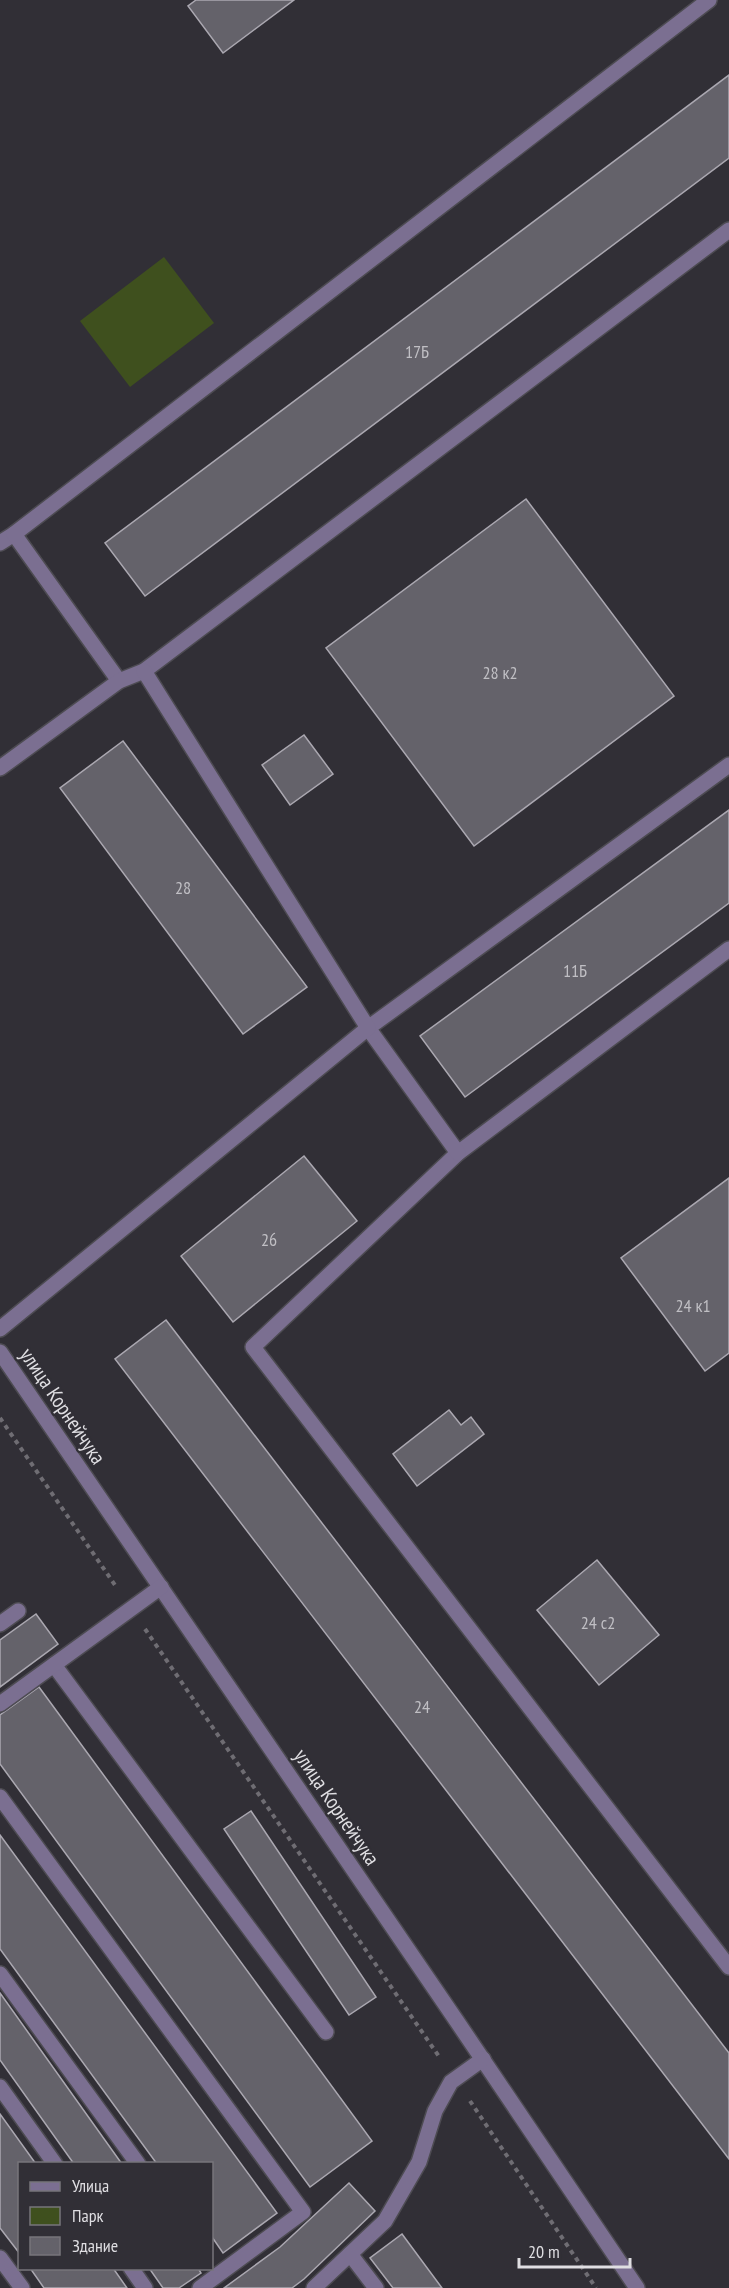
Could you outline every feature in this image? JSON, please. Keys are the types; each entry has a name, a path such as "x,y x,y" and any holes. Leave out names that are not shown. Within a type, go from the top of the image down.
{"street":[{"path":"0,543 709,0"},
{"path":"0,768 119,681 144,671 729,230"},
{"path":"14,534 119,681"},
{"path":"144,671 368,1028 458,1153"},
{"path":"0,1329 368,1028 729,765"},
{"path":"729,949 458,1153 253,1347 729,1967"},
{"name":"улица Корнейчука","path":"0,1352 637,2288"},
{"path":"0,1704 161,1587"},
{"path":"0,1624 18,1611"},
{"path":"54,1665 326,2032"},
{"path":"0,1797 303,2212 215,2270 200,2288"},
{"path":"0,1974 137,2162"},
{"path":"314,2288 385,2221 419,2162 435,2111 451,2082 483,2059"},
{"path":"0,2087 54,2162"},
{"path":"350,2254 376,2288"},
{"path":"0,2258 22,2288"},
{"path":"132,2270 145,2288"}],"path":[{"path":"0,1418 596,2288"}],"green space":[{"path":"164,257 214,323 130,387 80,321"}],"building":[{"path":"196,0 294,0 223,53 188,6"},
{"path":"729,75 729,158 145,596 105,543"},
{"path":"526,499 674,696 474,846 326,648"},
{"path":"304,735 333,774 290,805 262,765"},
{"path":"123,741 307,987 243,1034 60,788"},
{"path":"729,810 729,903 465,1097 420,1036"},
{"path":"304,1156 357,1221 233,1322 181,1256"},
{"path":"729,1178 729,1353 705,1371 621,1258"},
{"path":"166,1320 729,2053 729,2159 115,1359"},
{"path":"449,1410 461,1425 471,1417 484,1434 417,1486 393,1454"},
{"path":"597,1560 659,1635 599,1685 537,1610"},
{"path":"36,1614 58,1644 0,1687 0,1640"},
{"path":"39,1687 372,2141 310,2187 0,1764 0,1715"},
{"path":"251,1811 376,1997 349,2015 224,1829"},
{"path":"0,1835 277,2213 223,2253 213,2238 213,2162 156,2162 0,1949"},
{"path":"0,1993 121,2162 73,2162 0,2060"},
{"path":"0,2114 35,2162 18,2162 18,2251 0,2228"},
{"path":"349,2183 375,2211 304,2279 292,2288 224,2288 280,2247"},
{"path":"402,2234 442,2288 393,2288 370,2258"},
{"path":"31,2270 114,2270 127,2288 44,2288"},
{"path":"150,2270 199,2270 201,2273 179,2288 163,2288"}]}
